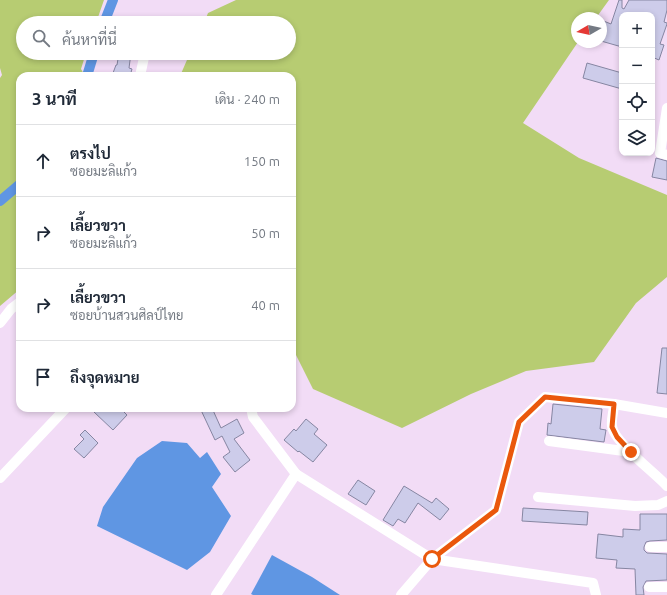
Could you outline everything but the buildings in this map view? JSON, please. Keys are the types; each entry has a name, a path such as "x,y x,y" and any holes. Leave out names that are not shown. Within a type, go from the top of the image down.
{"street":[{"path":"141,72 143,60"},
{"path":"667,108 660,153 667,155"},
{"path":"0,323 16,306"},
{"path":"401,595 432,559 496,510 519,422 545,397 614,404 667,413"},
{"path":"614,404 612,427 617,437 667,486"},
{"path":"0,478 62,412"},
{"path":"252,412 253,417 296,474 432,559 593,583 596,595"},
{"path":"549,441 631,452"},
{"path":"216,595 296,474"},
{"path":"538,497 635,506 658,505 667,501"},
{"path":"650,548 667,547"},
{"path":"649,587 667,587"}],"green space":[{"path":"0,0 104,0 98,16 16,16 16,60 84,60 81,69 83,72 16,72 16,292 0,306 0,78 2,75 0,68"},
{"path":"236,0 609,0 600,12 571,12 571,48 574,48 523,123 579,158 667,195 667,277 636,303 594,362 526,371 471,394 402,428 313,389 296,355 296,72 182,72 187,60 296,60 296,16 207,16 208,13"}],"water":[{"path":"162,441 187,443 200,458 207,452 221,474 212,487 231,516 210,552 187,570 97,526 103,507 137,458"},
{"path":"272,555 312,577 340,595 251,594"}],"waterway":[{"path":"107,16 113,0"},
{"path":"88,72 92,60"},
{"path":"0,201 16,187"}],"route":[{"path":"432,559 496,510 519,422 545,397 614,404 612,427 617,437 631,452"}]}
